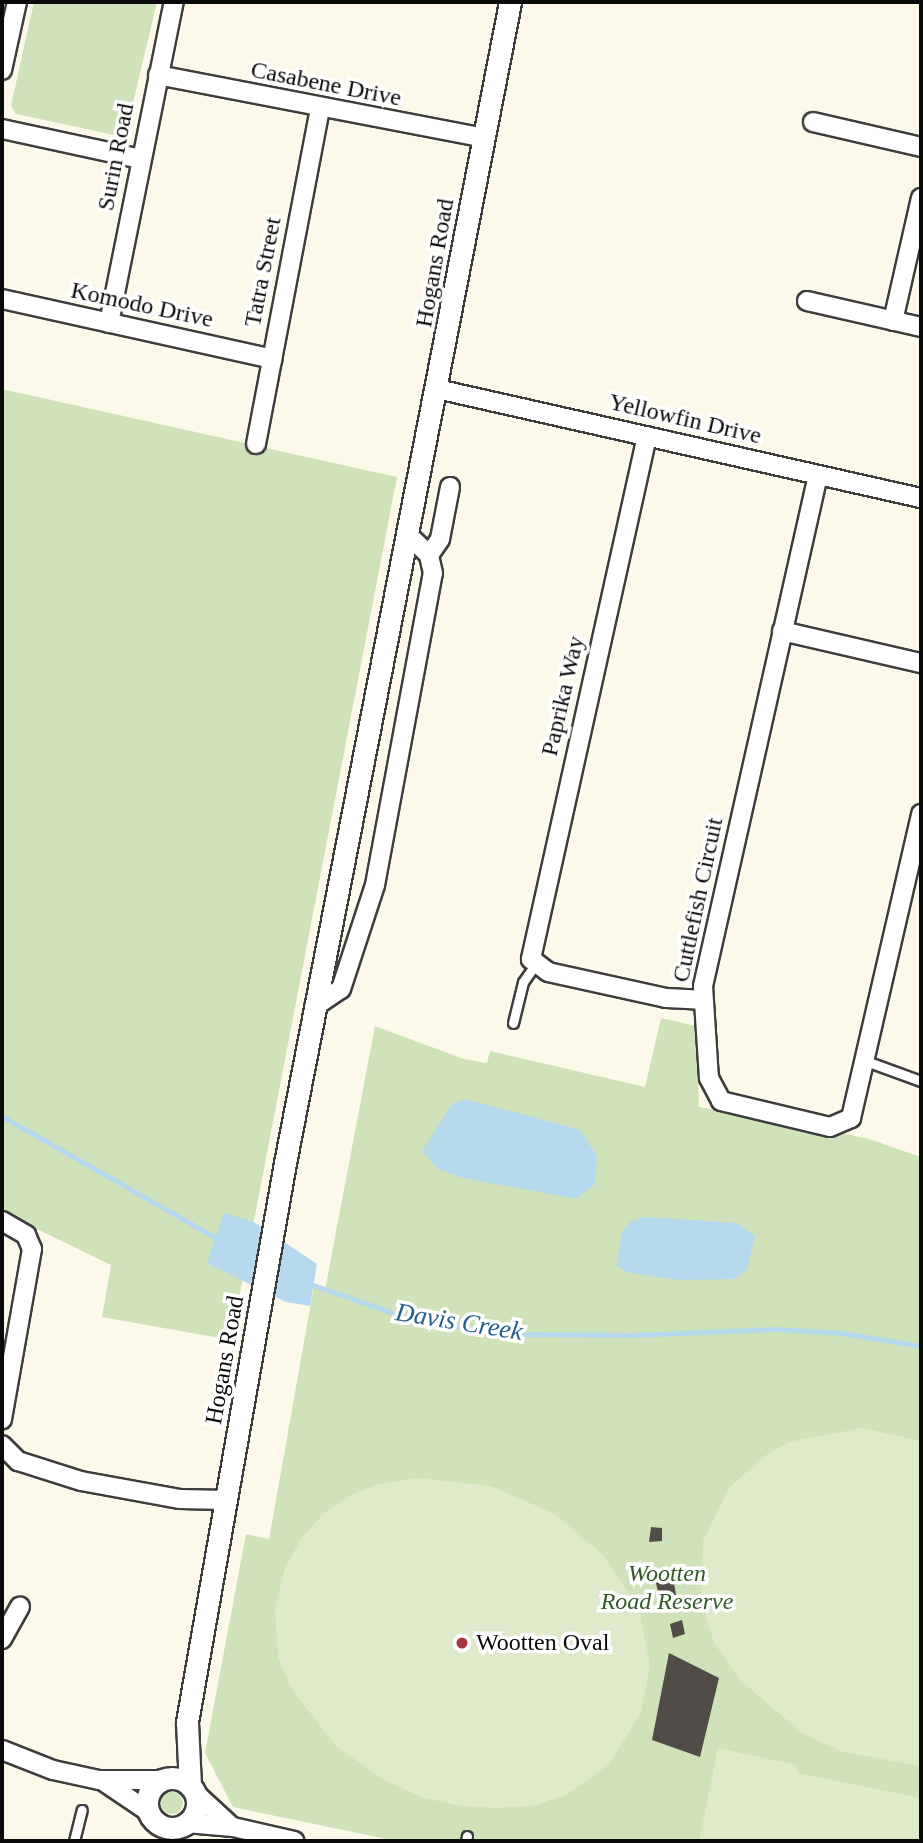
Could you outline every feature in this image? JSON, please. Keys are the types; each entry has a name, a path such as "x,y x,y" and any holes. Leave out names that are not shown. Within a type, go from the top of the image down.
{"street":[{"path":"2,70 17,2"},
{"name":"Surin Road","path":"109,323 174,2"},
{"name":"Hogans Road","path":"162,1780 187,1721 314,1007 437,389 510,2"},
{"name":"Casabene Drive","path":"158,75 484,138"},
{"name":"Tatra Street","path":"256,444 320,108"},
{"path":"813,122 921,147"},
{"path":"2,129 141,159"},
{"path":"893,321 921,198"},
{"name":"Komodo Drive","path":"2,299 272,359"},
{"path":"807,301 921,327"},
{"name":"Yellowfin Drive","path":"437,389 921,498"},
{"name":"Paprika Way","path":"535,965 532,942 647,436"},
{"name":"Cuttlefish Circuit","path":"818,475 702,1000 709,1078 721,1101 841,1126 854,1112 921,814"},
{"path":"429,555 440,539 450,487"},
{"path":"314,1007 341,989 369,908 432,580 429,555 407,534"},
{"path":"782,631 921,663"},
{"path":"535,965 548,972 666,999 702,1000"},
{"path":"2,1221 26,1235 32,1249 2,1419"},
{"path":"2,1445 18,1461 69,1478 225,1508"},
{"path":"2,1640 20,1607"},
{"name":"Hogans Road","path":"187,1721 192,1789"},
{"path":"2,1750 52,1770 99,1780 177,1778 233,1827"},
{"path":"99,1780 164,1826 180,1830 233,1827 294,1841"},
{"path":"156,1841 148,1796 162,1780"},
{"path":"180,1830 196,1807 192,1789"}],"lane":[{"name":"Paprika Way","path":"513,1023 523,982 535,965"},
{"path":"866,1061 921,1081"},
{"path":"74,1841 82,1810"}],"green space":[{"path":"34,2 157,2 126,132 119,136 16,114 11,106"},
{"path":"2,389 397,477 231,1340 102,1317 111,1265 2,1212"},
{"name":"Wootten Road Reserve","path":"661,1018 696,1026 699,1107 866,1138 921,1157 921,1841 396,1841 233,1807 205,1753 246,1534 269,1539 314,1286 325,1290 375,1026 464,1059 487,1063 490,1051 645,1087"},
{"path":"862,1428 921,1441 921,1766 843,1752 802,1733 741,1681 714,1643 701,1599 703,1541 729,1488 763,1457 789,1442"},
{"name":"Wootten Oval","path":"419,1478 491,1486 555,1514 602,1554 639,1608 650,1665 641,1713 609,1764 568,1794 536,1805 500,1808 460,1806 421,1797 384,1780 336,1746 290,1687 278,1657 275,1609 285,1568 301,1539 323,1514 348,1496 379,1484"},
{"path":"718,1748 797,1765 797,1773 921,1798 921,1841 699,1841"},
{"path":"172,1792 180,1795 183,1803 180,1811 172,1814 164,1811 161,1803 164,1795"}],"water":[{"path":"465,1099 580,1130 597,1156 595,1184 576,1199 463,1178 438,1169 422,1151 452,1104"},
{"path":"224,1213 254,1222 317,1264 310,1306 286,1302 207,1263"},
{"path":"645,1217 737,1223 755,1236 747,1269 735,1279 680,1280 629,1273 616,1266 622,1232 631,1221"}],"building":[{"path":"651,1527 662,1528 662,1541 649,1542"},
{"path":"672,1571 676,1595 660,1600 654,1575"},
{"path":"682,1620 685,1634 673,1638 670,1624"},
{"path":"669,1653 719,1678 700,1757 652,1740"}],"waterway":[{"name":"Davis Creek","path":"2,1116 217,1238"},
{"name":"Davis Creek","path":"310,1284 411,1319 506,1334 634,1335 776,1329 841,1333 921,1346"}],"place":[{"name":"Wootten Oval","path":"462,1643"}]}
